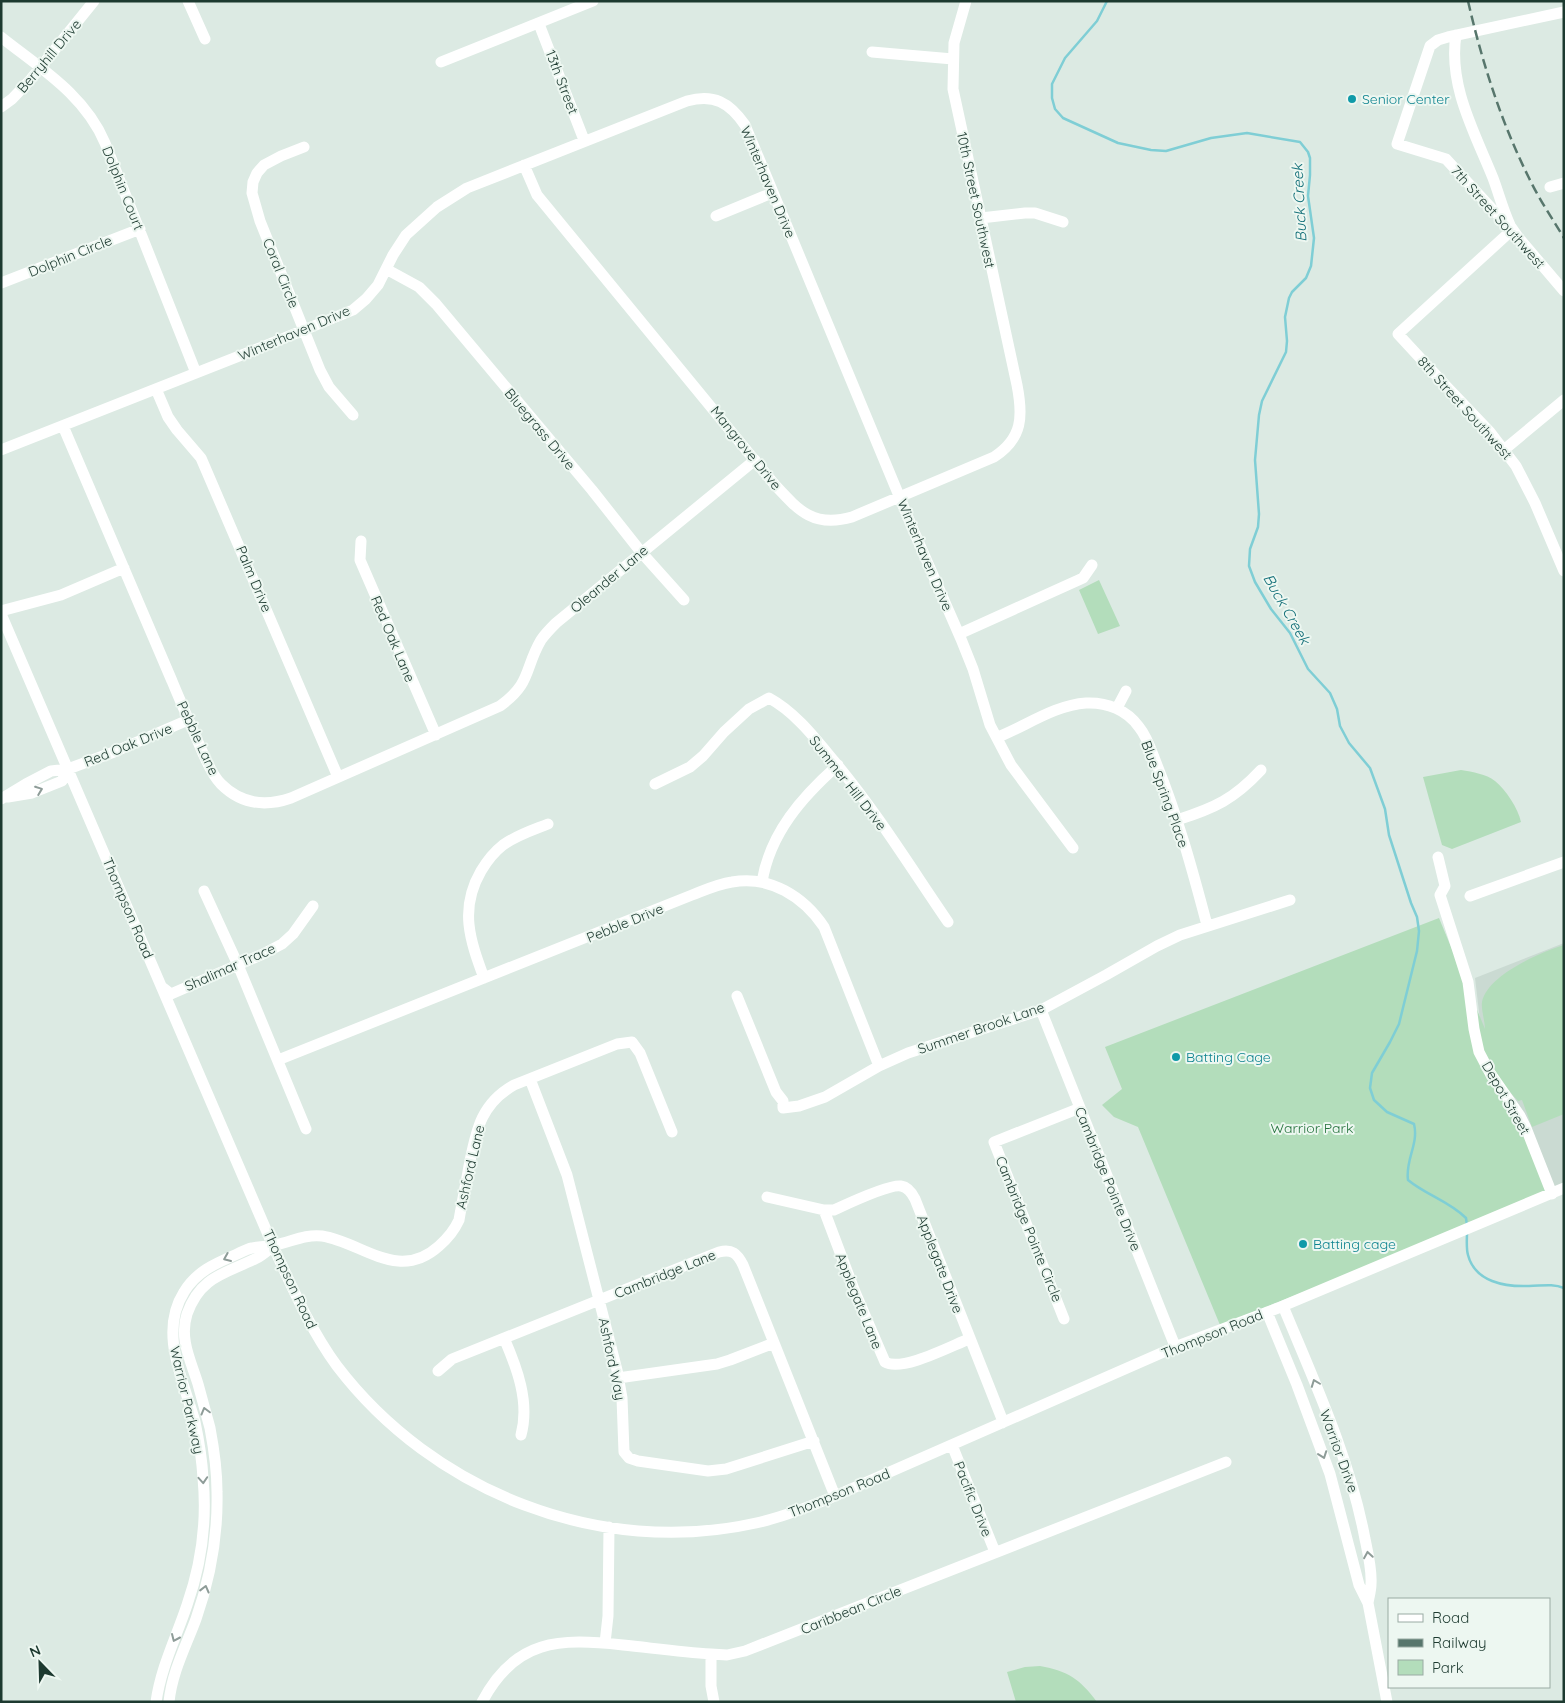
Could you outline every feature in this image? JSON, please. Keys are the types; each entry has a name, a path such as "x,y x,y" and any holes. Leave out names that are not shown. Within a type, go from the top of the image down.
{"street":[{"name":"Berryhill Drive","path":"1,107 12,99 41,67 94,1"},
{"path":"188,1 205,39"},
{"path":"440,62 593,1"},
{"name":"10th Street Southwest","path":"966,1 958,25 953,59 953,89 1020,399"},
{"path":"1512,228 1459,94 1455,64 1456,36 1564,12"},
{"name":"13th Street","path":"539,24 584,140"},
{"name":"Dolphin Court","path":"1,36 71,93 93,120 103,137 196,373"},
{"name":"7th Street Southwest","path":"1456,36 1438,40 1430,46 1397,144 1446,159 1512,228 1564,291"},
{"path":"872,52 953,59"},
{"name":"Winterhaven Drive","path":"1,450 339,316 360,304 378,285 406,235 437,207 467,188 686,101 702,98 715,99 731,108 744,125 959,634 973,669 990,725 1011,765 1073,848"},
{"name":"Coral Circle","path":"304,147 264,165 257,173 253,182 252,193 260,220 320,370 329,387 353,415"},
{"name":"Mangrove Drive","path":"524,165 538,195 755,460 794,505 814,518 831,521 843,520 980,464 1005,449 1017,432 1021,411 1020,399"},
{"path":"1550,187 1564,183"},
{"path":"716,216 772,193"},
{"path":"981,218 1025,213 1063,222"},
{"name":"8th Street Southwest","path":"1512,228 1398,334 1504,449 1523,478 1564,571"},
{"name":"Dolphin Circle","path":"1,283 140,229"},
{"name":"Bluegrass Drive","path":"386,268 419,287 436,304 684,600"},
{"name":"Palm Drive","path":"156,389 172,423 201,458 338,777"},
{"path":"1504,449 1564,400"},
{"name":"Pebble Lane","path":"63,426 188,720 217,780 233,793 246,800 264,803 277,802 485,713"},
{"name":"Oleander Lane","path":"485,713 509,699 521,687 540,642 556,622 755,460"},
{"name":"Red Oak Lane","path":"361,541 359,555 362,566 436,735"},
{"path":"959,634 1083,578 1092,565"},
{"path":"1,612 61,595 124,568"},
{"name":"Thompson Road","path":"1,612 273,1246 298,1300 320,1340 353,1386 394,1427 442,1464 495,1494 547,1513 610,1527 658,1532 726,1528 780,1517 835,1496 1175,1347 1283,1306 1564,1188"},
{"path":"1117,708 1126,691"},
{"name":"Summer Hill Drive","path":"655,784 690,767 749,709 769,698 778,702 819,742 838,765 892,838 948,922"},
{"name":"Blue Spring Place","path":"998,738 1074,704 1103,704 1117,708 1140,727 1164,782 1177,820 1207,925"},
{"name":"Red Oak Drive","path":"68,769 62,781 32,793 1,799 51,771 68,769 128,747 188,720"},
{"path":"762,882 770,851 784,823 805,796 838,765"},
{"path":"1177,820 1205,812 1228,800 1248,784 1261,770"},
{"path":"484,978 469,930 469,904 473,886 497,850 518,836 548,824"},
{"name":"Depot Street","path":"1438,857 1446,886 1440,895 1468,982 1479,1052 1493,1079 1520,1116 1552,1194"},
{"path":"1470,896 1564,862"},
{"name":"Pebble Drive","path":"278,1060 713,887 745,880 762,882 778,887 795,896 811,910 824,927 879,1066"},
{"path":"204,891 238,965 306,1130"},
{"name":"Summer Brook Lane","path":"737,996 776,1092 783,1101 784,1108 800,1106 825,1097 879,1066 920,1049 1041,1010 1156,946 1207,925 1290,900"},
{"name":"Shalimar Trace","path":"162,987 171,994 263,954 287,940 313,906"},
{"name":"Cambridge Pointe Drive","path":"1041,1010 1175,1347"},
{"name":"Ashford Lane","path":"273,1246 296,1238 313,1235 324,1236 376,1256 399,1261 413,1260 433,1251 446,1240 459,1220 475,1136 483,1115 492,1102 506,1089 618,1044 632,1042 640,1052 672,1132"},
{"name":"Ashford Way","path":"530,1079 567,1175 599,1300 622,1398 623,1447 626,1455 631,1460 708,1471 726,1469 814,1441"},
{"name":"Cambridge Pointe Circle","path":"1064,1319 994,1142 1080,1108"},
{"name":"Applegate Drive","path":"824,1210 834,1210 898,1185 908,1190 915,1199 1002,1423"},
{"path":"767,1197 824,1210"},
{"name":"Applegate Lane","path":"824,1210 855,1292 885,1362 896,1366 908,1363 969,1339"},
{"name":"Warrior Parkway","path":"156,1702 164,1666 180,1627 194,1581 204,1515 203,1479 198,1439 174,1350 172,1336 174,1315 183,1293 198,1274 217,1263 253,1247 273,1246"},
{"name":"Warrior Parkway","path":"169,1702 174,1676 202,1602 214,1549 217,1516 216,1472 210,1430 186,1350 185,1324 196,1295 210,1281 218,1275 257,1259 273,1246"},
{"name":"Cambridge Lane","path":"438,1370 452,1359 727,1250 738,1254 835,1496"},
{"name":"Warrior Drive","path":"1283,1306 1334,1433 1353,1487 1362,1523 1370,1569 1371,1585 1368,1603"},
{"name":"Warrior Drive","path":"1267,1312 1297,1385 1330,1474 1359,1585 1368,1603 1387,1702"},
{"path":"504,1338 521,1384 525,1422 521,1435"},
{"path":"618,1378 718,1364 774,1343"},
{"name":"Pacific Drive","path":"952,1445 995,1552"},
{"name":"Caribbean Circle","path":"482,1702 494,1682 508,1665 541,1646 561,1642 605,1643 711,1654 737,1653 765,1644 1226,1462"},
{"path":"605,1643 608,1616 610,1527"},
{"path":"711,1654 711,1686 714,1702"}],"shaded area":[{"path":"1564,943 1564,1188 1552,1194 1482,1037 1475,978"}],"green space":[{"path":"1099,580 1120,626 1098,634 1079,590"},
{"path":"1461,770 1483,775 1495,781 1511,800 1521,822 1452,849 1442,845 1423,777"},
{"name":"Warrior Park","path":"1439,918 1485,1029 1482,1002 1486,992 1494,983 1516,966 1564,945 1564,1114 1532,1127 1522,1100 1518,1101 1510,1092 1552,1194 1220,1325 1138,1127 1114,1117 1102,1105 1122,1089 1105,1047"},
{"path":"1040,1666 1058,1670 1073,1677 1085,1687 1097,1702 1016,1702 1007,1672 1025,1667"}],"waterway":[{"name":"Buck Creek","path":"1107,1 1097,21 1065,58 1052,84 1052,98 1055,109 1063,118 1118,143 1151,150 1166,151 1211,138 1247,133 1300,142 1310,158 1308,196 1314,238 1311,266 1306,278 1292,292 1289,298 1285,317 1286,352 1262,401 1259,415 1255,460 1259,514 1258,527 1250,549 1249,566 1255,582 1271,609 1290,633 1308,669 1330,693 1337,709 1340,726 1349,743 1370,768 1385,809 1389,835 1417,917 1419,931 1417,951 1399,1024 1372,1073 1370,1088 1374,1100 1387,1112 1414,1124 1415,1138 1408,1166 1408,1180 1459,1212 1466,1218 1467,1226"},
{"name":"Buck Creek","path":"1467,1232 1468,1255 1477,1271 1484,1277 1501,1284 1520,1286 1551,1285 1564,1288"}],"railway":[{"path":"1468,1 1486,69 1501,113 1533,186 1564,238"}],"place":[{"name":"Senior Center","path":"1352,99"},
{"name":"Batting Cage","path":"1176,1057"},
{"name":"Batting cage","path":"1303,1244"}]}
